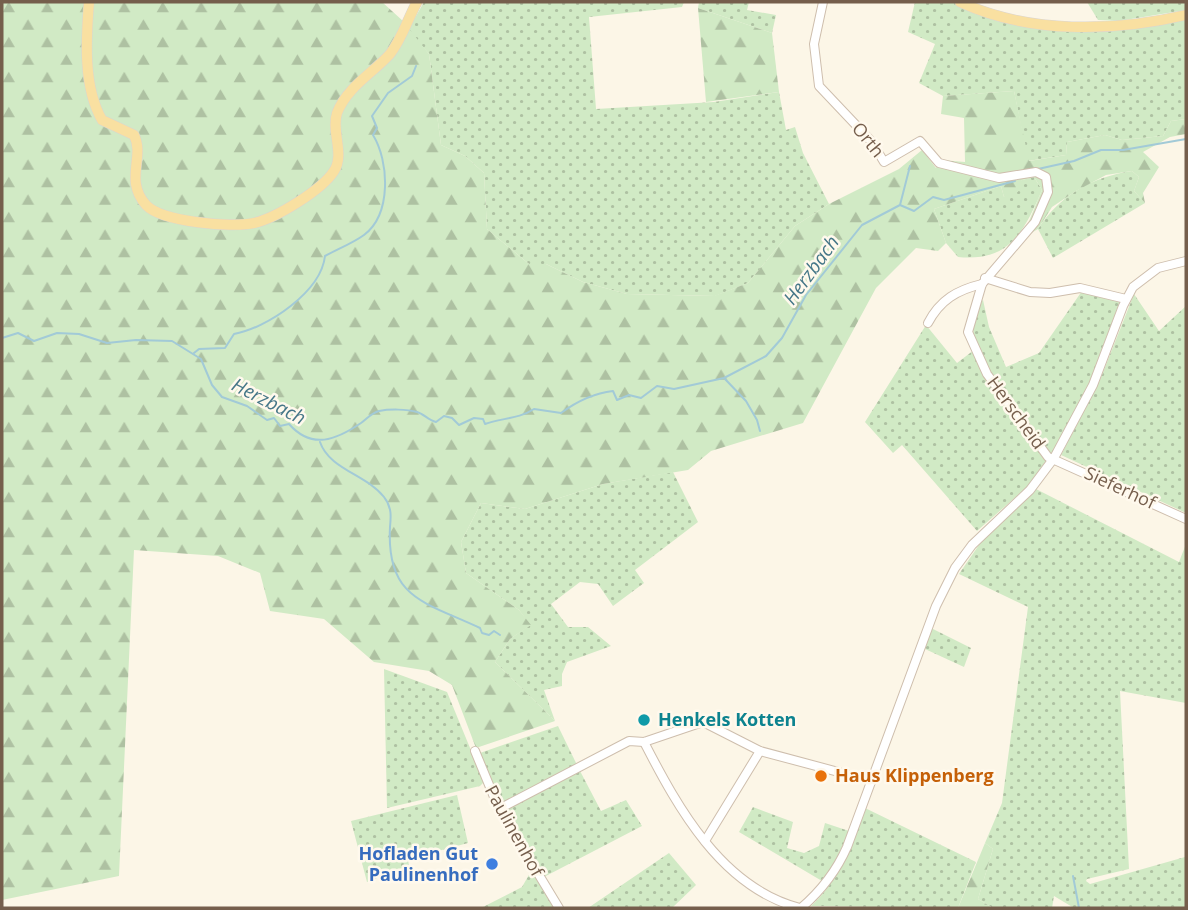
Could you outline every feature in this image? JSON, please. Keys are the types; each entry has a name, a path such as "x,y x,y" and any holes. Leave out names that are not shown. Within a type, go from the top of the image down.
{"main road":[{"path":"89,2 88,64 94,97 102,120 134,135 138,143 134,173 147,207 171,218 245,224 288,208 334,171 338,156 335,125 337,113 352,91 389,54 417,2"},
{"path":"960,2 1010,20 1085,27 1118,26 1186,15"}],"street":[{"name":"Orth","path":"823,2 814,44 818,86 872,142 882,160 889,160 920,141 926,144 939,163 999,178"},
{"name":"Herscheid","path":"928,323 940,305 956,293 983,281 1035,222 1048,192 1048,182 1041,173 999,178"},
{"path":"644,742 679,807 722,860 755,886 801,908 822,889 837,870 936,606 955,568 984,532 1030,490 1054,458 1093,385 1133,287 1152,272 1186,261"},
{"name":"Herscheid","path":"983,281 968,332 987,374 1002,396 1048,457 1054,458"},
{"path":"983,281 1030,292 1050,293 1080,288 1126,299"},
{"name":"Sieferhof","path":"1054,458 1186,519"},
{"path":"499,809 629,741 644,742 704,722 760,751 872,781"},
{"name":"Paulinenhof","path":"475,751 499,809 559,908"},
{"path":"705,841 760,751"}],"green space":[{"path":"2,2 382,2 403,21 429,54 441,145 465,156 484,173 487,229 529,264 546,264 583,282 627,294 714,296 748,283 795,226 829,204 899,169 922,150 936,168 941,160 965,162 964,118 941,114 943,96 1014,91 1029,161 1066,155 1067,142 1105,135 1122,140 1163,136 1171,121 1186,119 1186,134 1170,137 1143,152 1159,167 1143,193 1145,203 1134,191 1139,177 1132,171 1106,175 1052,207 1038,229 1007,247 1027,226 1042,190 1034,177 1022,180 1018,192 1004,197 1001,186 934,209 946,243 938,251 916,248 876,288 803,423 711,451 688,470 603,484 525,509 481,503 461,542 466,573 519,610 531,625 510,639 495,662 555,721 476,748 452,685 429,671 374,662 324,619 270,611 260,573 218,556 134,550 119,876 2,900"},
{"path":"424,2 684,2 682,7 589,17 596,109 714,102 779,92 786,130 795,127 803,153 829,204 795,226 748,283 715,296 627,294 583,282 546,264 529,264 487,229 484,173 465,156 441,145 429,54 408,30"},
{"path":"699,2 749,2 747,10 776,15 772,33 698,8"},
{"path":"915,2 953,2 997,21 1074,30 1118,30 1186,20 1186,119 1171,121 1163,136 1122,140 1105,135 1067,142 1066,155 1028,161 1014,91 943,96 919,83 935,44 908,32"},
{"path":"1087,2 1186,2 1186,10 1119,21 1098,20"},
{"path":"698,8 772,33 779,92 706,102"},
{"path":"1132,171 1139,177 1134,191 1145,203 1053,258 1038,229 1056,206 1090,183"},
{"path":"1034,177 1042,190 1021,231 1012,241 990,255 958,257 946,243 934,209 1001,186 1004,197 1022,180"},
{"path":"1082,291 1120,301 1089,384 1052,453 1047,453 992,378 974,333 974,315 983,300 989,327 1006,367 1039,353"},
{"path":"1134,294 1159,331 1186,306 1186,513 1061,455 1100,380"},
{"path":"926,325 957,363 974,350 985,377 1046,461 1027,487 977,531 902,445 893,453 865,422"},
{"path":"673,472 698,522 635,570 644,583 613,606 598,584 580,582 551,604 568,627 588,627 611,646 567,662 562,674 562,686 544,690 555,721 495,662 510,639 530,625 519,610 466,573 461,542 481,503 525,509 603,484"},
{"path":"1036,489 1179,562 1186,544 1186,703 1120,691 1129,869 1086,881 1090,884 1185,857 1186,908 1074,908 1054,896 1052,908 993,908 978,899 993,849 985,843 1002,803 1028,607 959,574 981,542"},
{"path":"931,628 971,648 964,667 925,649"},
{"path":"384,669 447,692 484,782 480,786 387,808"},
{"path":"558,726 578,767 499,808 480,753"},
{"path":"579,769 601,811 626,800 642,826 542,878 504,809"},
{"path":"457,795 468,843 408,859 409,866 367,882 351,821"},
{"path":"753,807 793,822 787,848 804,853 819,846 825,823 849,831 832,869 822,881 739,832"},
{"path":"865,808 976,862 958,908 811,906 837,873"},
{"path":"514,841 556,908 481,908 522,887 530,873"},
{"path":"985,843 993,849 978,899 993,908 958,908"},
{"path":"669,853 696,885 672,908 588,908"}],"waterway":[{"path":"194,353 199,349 225,348 234,334 276,316 314,283 325,256 360,238 373,226 383,201 385,173 373,135 377,128 372,116 388,93 412,76 416,66"},
{"name":"Herzbach","path":"1038,169 1074,161 1101,150 1123,150 1186,139"},
{"path":"900,205 910,166"},
{"name":"Herzbach","path":"2,338 18,333 34,341 57,333 79,334 107,343 136,340 172,341 201,359 212,385 222,397 247,406 267,420 274,418 280,426 289,424 306,437 315,440 333,438 383,410 413,411 436,422 444,416 452,418 459,425 474,418 483,419 485,424 522,415 534,409 561,413 573,405 606,392 613,391 617,400 629,395 641,398 657,386 674,389 724,378 766,356 782,338 806,295 862,225 900,205 914,211 933,197 944,200 1015,181"},
{"path":"725,379 746,401 760,431"},
{"path":"320,442 331,459 377,489 387,501 390,512 390,551 402,584 426,604 480,628 482,633 489,635 494,631 500,635"},
{"path":"1073,876 1079,908"}],"place":[{"name":"Henkels Kotten","path":"644,720"},
{"name":"Haus Klippenberg","path":"821,776"},
{"name":"Hofladen Gut Paulinenhof","path":"492,864"}]}
